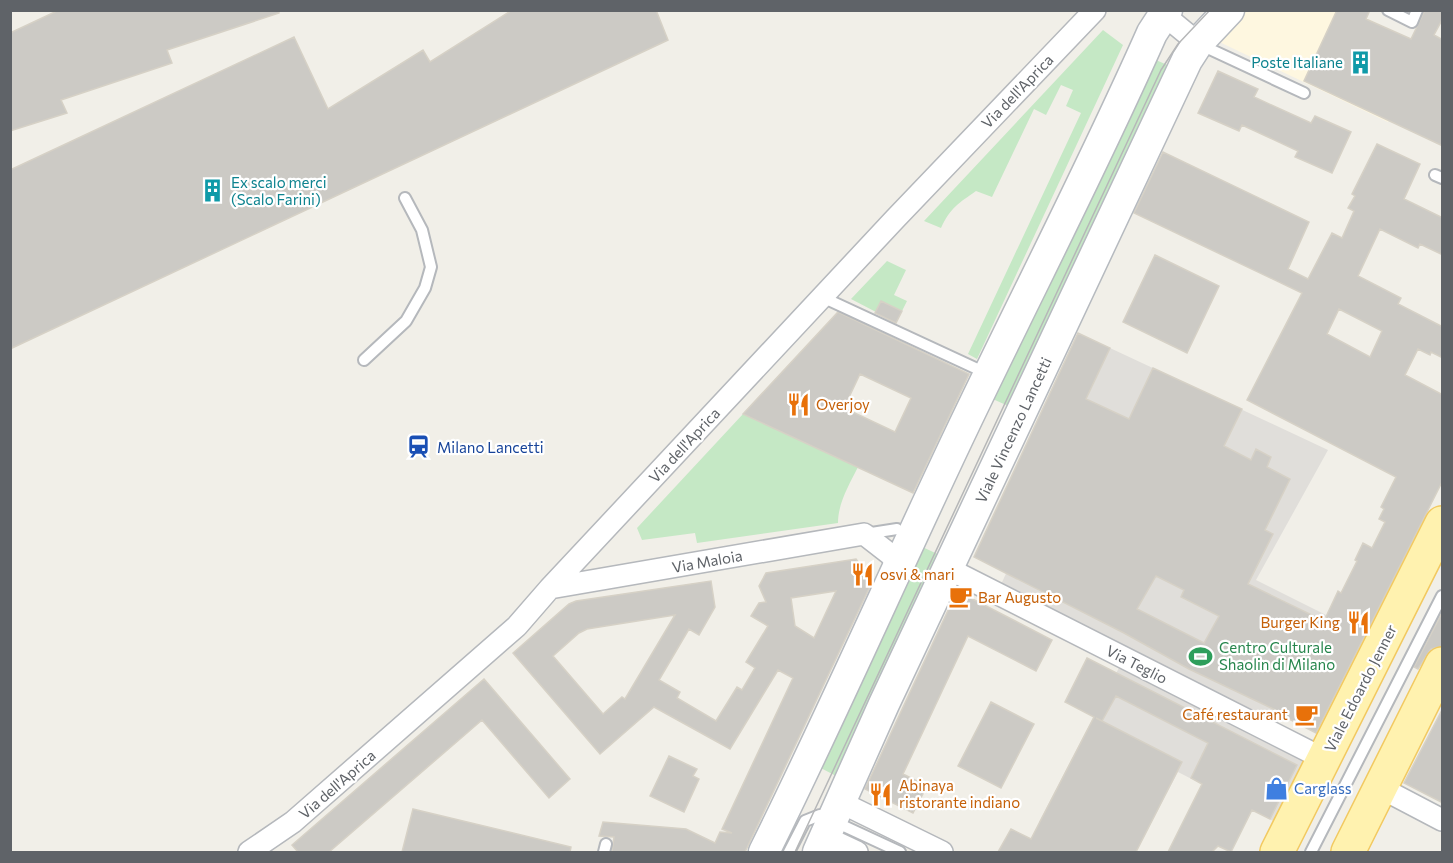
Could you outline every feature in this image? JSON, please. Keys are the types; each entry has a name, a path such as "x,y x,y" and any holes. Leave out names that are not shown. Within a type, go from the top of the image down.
{"main road":[{"name":"Viale Vincenzo Lancetti","path":"822,829 949,569 1186,60 1198,43 1229,10"},
{"name":"Viale Vincenzo Lancetti","path":"764,852 801,779 898,567 1163,12"},
{"name":"Viale Edoardo Jenner","path":"1276,852 1443,523"},
{"path":"1348,852 1443,664"}],"street":[{"name":"Via dell'Aprica","path":"254,851 293,822 517,626 822,297 1095,10"},
{"name":"Viale Vincenzo Lancetti","path":"1163,12 1198,43"},
{"name":"Via Maloia","path":"550,588 864,534"},
{"path":"864,534 891,555 898,567"},
{"name":"Via Teglio","path":"949,569 1324,759"},
{"path":"1381,788 1443,820"},
{"path":"822,829 857,852"},
{"path":"822,829 942,852"}],"lane":[{"path":"1388,10 1412,21 1417,10"},
{"path":"1198,43 1304,93"},
{"path":"364,360 406,321 425,288 431,267 422,230 405,198"},
{"path":"822,297 989,375"},
{"name":"Via Maloia","path":"864,534 897,530"},
{"name":"Viale Edoardo Jenner","path":"1311,852 1443,596"},
{"name":"Viale Vincenzo Lancetti","path":"789,852 822,829 795,811 801,779"},
{"path":"822,829 900,852"}],"shaded area":[{"path":"1349,10 1428,47 1388,122 1211,38 1238,11"},
{"path":"1110,348 1328,450 1256,580 1330,617 1275,729 998,591"},
{"path":"1122,662 1320,760 1285,827 1178,772 1136,852 1096,852 1039,822"}],"green space":[{"path":"1103,30 1123,45 977,359 968,354 1081,113 1066,106 1073,90 1061,85 1046,115 1034,109 992,197 976,191 952,211 941,228 924,221"},
{"path":"1149,57 1172,67 1015,409 986,396"},
{"path":"887,261 906,270 894,295 907,301 902,311 881,301 876,312 851,299"},
{"path":"743,414 858,467 842,501 838,523 697,543 695,533 642,540 637,528"},
{"path":"916,544 946,558 838,777 815,765"}],"building":[{"path":"59,10 279,10 279,13 167,50 172,63 61,100 67,113 10,131 10,33"},
{"name":"Ex scalo merci (Scalo Farini)","path":"512,10 656,10 668,40 10,349 10,170 294,37 328,109 423,50 430,62"},
{"path":"1337,10 1370,10 1366,19 1411,39 1425,10 1443,10 1443,18 1434,35 1443,40 1443,146 1304,81"},
{"path":"1218,71 1258,89 1254,97 1311,123 1315,116 1351,132 1332,173 1295,157 1298,151 1242,125 1239,131 1198,113"},
{"path":"1377,144 1420,164 1404,199 1443,218 1443,255 1420,244 1418,248 1380,229 1358,276 1401,298 1398,304 1443,327 1443,358 1418,349 1405,375 1443,395 1443,480 1316,733 1283,716 1284,714 1189,669 1124,633 974,557 1078,333 1110,348 1086,399 1129,419 1153,368 1242,409 1224,446 1251,460 1256,449 1271,457 1267,467 1290,479 1265,530 1273,534 1248,584 1324,621 1338,591 1341,593 1357,561 1355,560 1363,543 1372,548 1385,522 1379,519 1384,509 1381,507 1396,477 1247,400 1302,293 1134,213 1163,152 1309,222 1288,269 1308,279 1332,233 1342,238 1354,211 1348,208 1355,196 1352,194","holes":["1339,309 1382,331 1370,357 1327,334","1156,576 1184,590 1181,597 1219,616 1204,643 1137,609"]},
{"path":"1155,255 1219,286 1187,353 1123,322"},
{"path":"881,301 902,311 896,323 875,313"},
{"path":"838,312 969,374 913,493 743,414","holes":["860,374 911,398 895,432 844,408"]},
{"path":"856,559 872,582 745,852 612,852 614,837 599,836 603,822 686,829 715,843 720,832 732,833 722,829 793,678 778,670 730,749 654,707 600,754 513,653 569,604 576,601 711,581 715,607 699,635 689,629 659,680 680,692 677,698 716,721 737,687 742,690 755,668 746,662 768,626 751,616 759,603 766,602 759,586 766,573","holes":["836,591 814,638 795,626 791,598","675,615 625,699 622,697 603,714 553,656 579,633 587,629"]},
{"path":"957,591 1052,640 1036,671 968,636 903,774 927,786 913,813 865,789"},
{"path":"1443,611 1443,646 1431,649 1418,669 1414,667"},
{"path":"1087,658 1297,765 1270,819 1252,810 1231,852 1218,846 1212,852 1168,852 1202,784 1191,778 1208,743 1116,696 1102,721 1096,718 1182,762 1136,852 998,852 1011,829 1031,839 1094,717 1065,702"},
{"path":"484,679 570,779 549,798 482,720 329,852 298,852 292,845"},
{"path":"991,702 1034,724 1001,788 958,766"},
{"path":"1443,708 1443,803 1404,783"},
{"path":"669,756 697,769 693,776 699,779 684,812 650,796"},
{"path":"413,809 571,847 570,852 402,852"}],"tram line":[{"path":"795,852 1161,70 1178,44 1210,10"}],"place":[{"name":"Poste Italiane","path":"1361,62"},
{"name":"Ex scalo merci (Scalo Farini)","path":"213,191"},
{"name":"Overjoy","path":"798,404"},
{"name":"Milano Lancetti","path":"419,447"},
{"name":"osvi & mari","path":"862,574"},
{"name":"Bar Augusto","path":"960,597"},
{"name":"Burger King","path":"1358,622"},
{"name":"Centro Culturale Shaolin di Milano","path":"1201,656"},
{"name":"Café restaurant","path":"1306,714"},
{"name":"Carglass","path":"1276,788"},
{"name":"Abinaya ristorante indiano","path":"881,794"}]}
